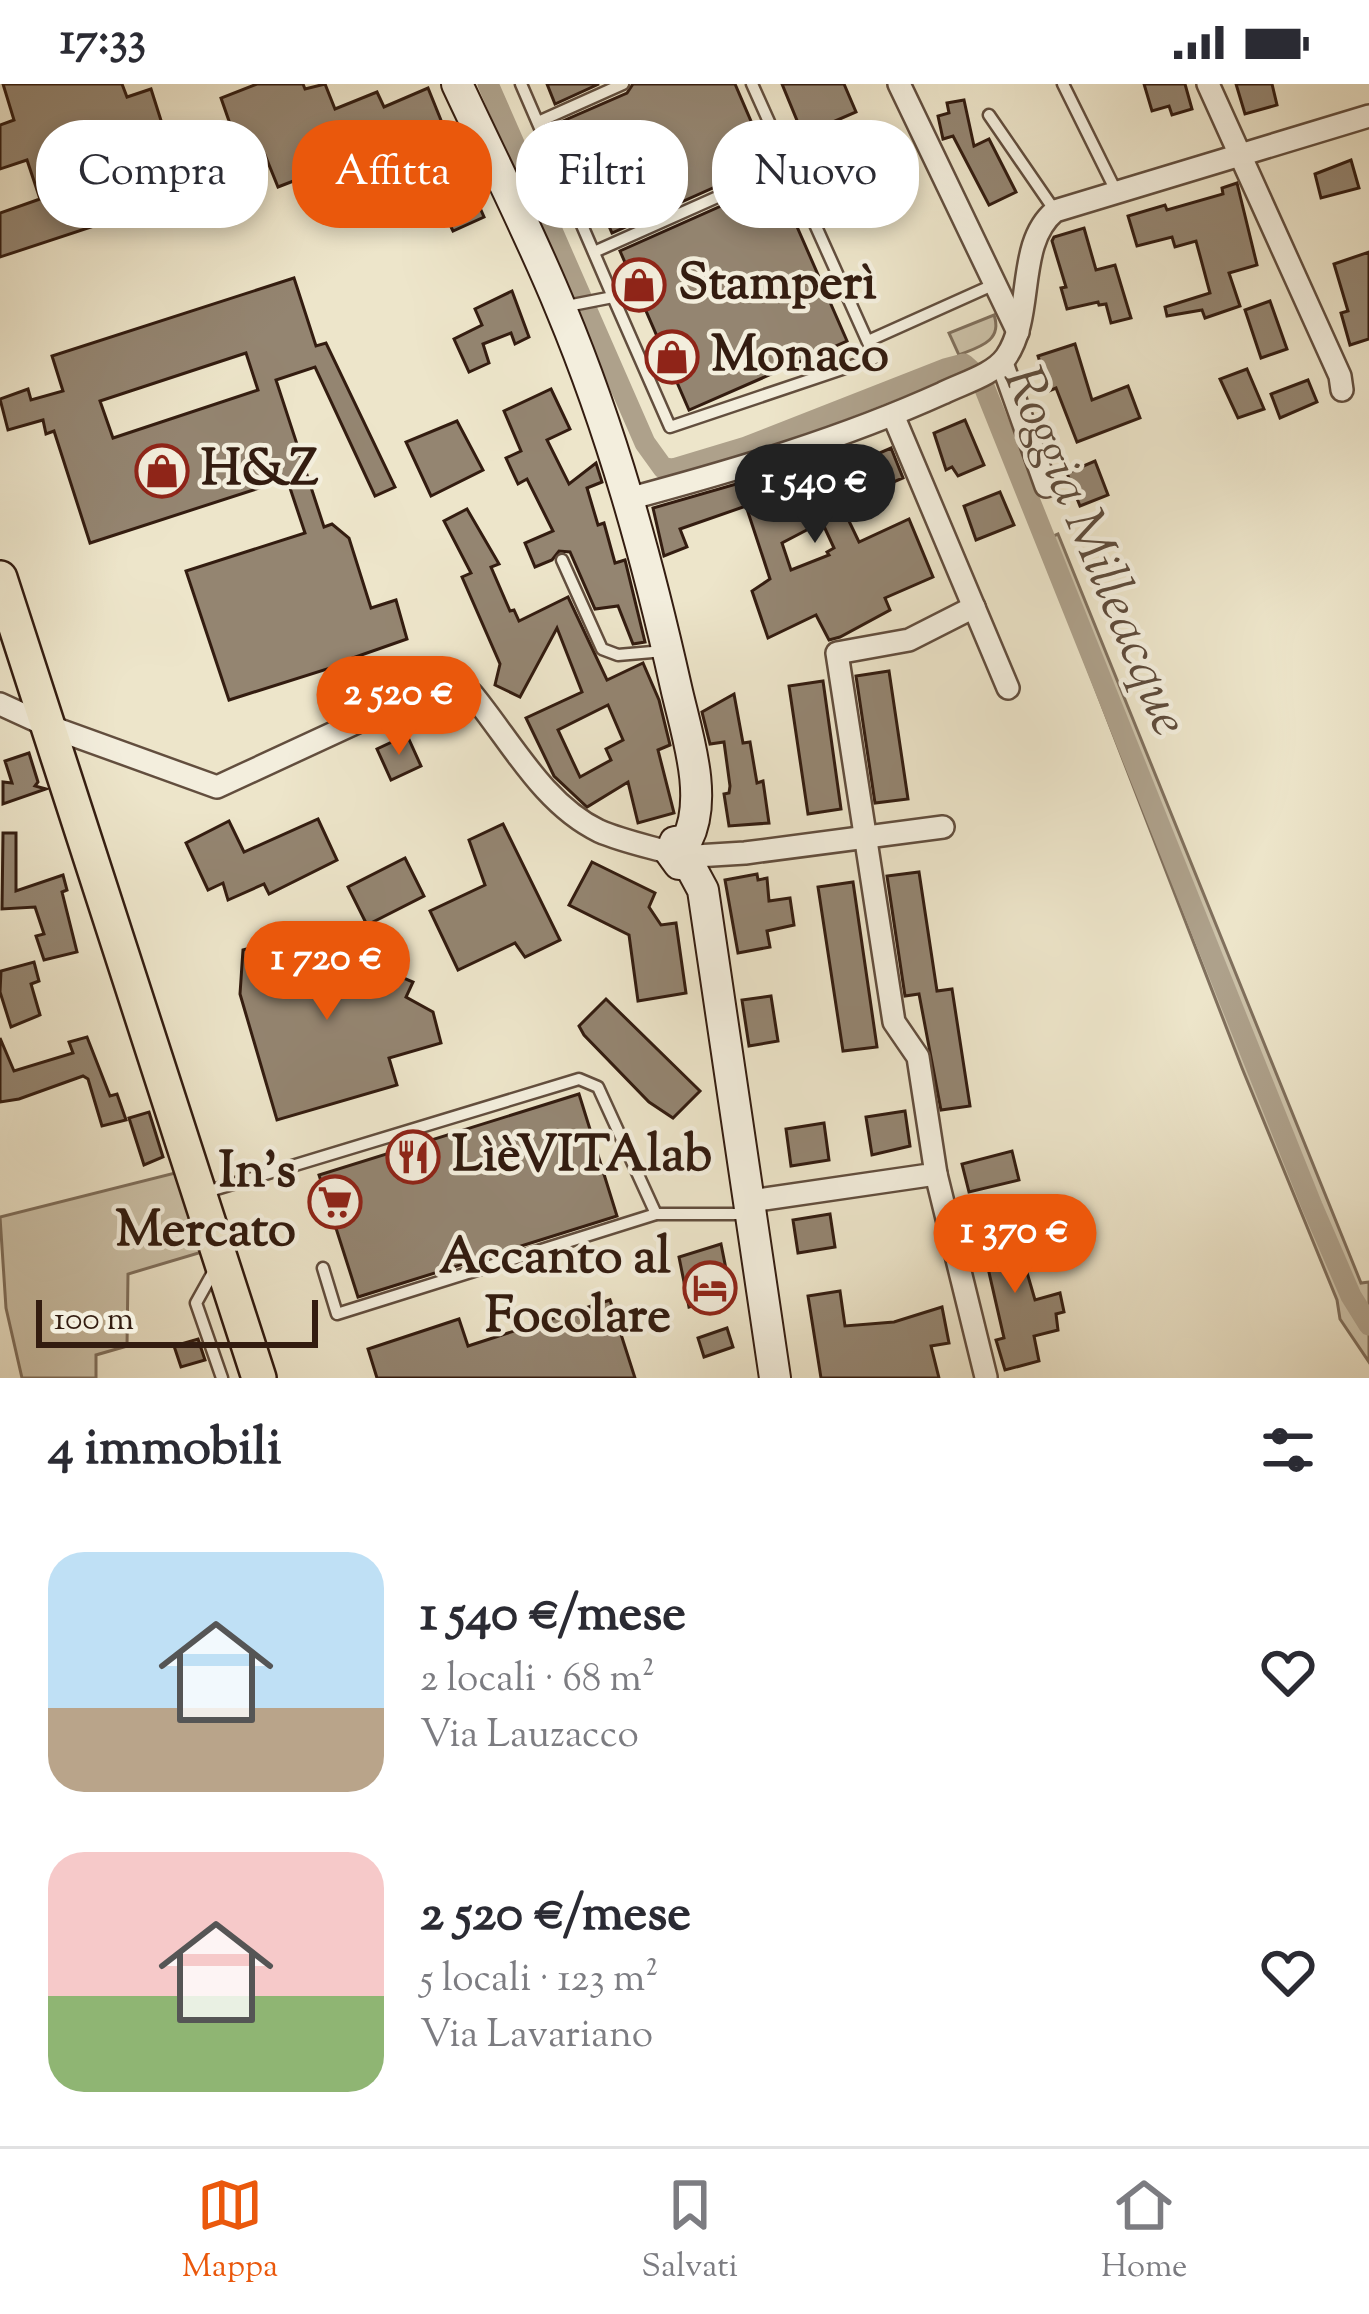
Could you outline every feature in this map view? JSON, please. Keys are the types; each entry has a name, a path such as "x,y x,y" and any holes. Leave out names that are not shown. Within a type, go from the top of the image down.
{"main road":[{"path":"0,578 259,1378"}],"street":[{"path":"457,84 566,307 628,499 668,651 694,790 696,820 686,853 704,890 775,1378"},
{"path":"899,84 1018,332"},
{"path":"1208,84 1340,376 1342,390"},
{"path":"628,499 760,463 893,415 996,367 1018,332 1039,231 1055,211 1369,116"},
{"path":"996,367 1046,486"},
{"path":"893,415 1008,688"},
{"path":"974,607 909,640 837,653 894,1022 918,1057 936,1174 986,1377"},
{"path":"0,704 48,727 218,787 431,688 454,686 472,694 548,791 579,820 623,840 686,853 943,826"},
{"path":"752,1207 936,1174"}],"lane":[{"path":"521,84 537,120"},
{"path":"542,120 623,84"},
{"path":"752,84 768,120"},
{"path":"1063,84 1116,191"},
{"path":"989,115 1055,211"},
{"path":"594,252 712,199"},
{"path":"584,228 670,427 875,358 817,228"},
{"path":"868,341 995,284"},
{"path":"566,307 613,297"},
{"path":"562,560 602,649 619,655 668,651"},
{"path":"200,1194 579,1079 598,1088 656,1214"},
{"path":"322,1268 337,1314 656,1214 752,1207"},
{"path":"220,1258 196,1303 222,1378"}],"shaded area":[{"path":"994,315 992,337 959,355 949,333"},
{"path":"1058,534 1361,1283 1369,1282 1369,1362 1340,1319 1337,1300 1039,542"},
{"path":"175,1173 202,1252 128,1274 127,1346 96,1355 96,1378 22,1378 6,1308 0,1217"}],"building":[{"path":"3,84 122,84 127,97 151,89 161,120 36,120 36,187 27,160 0,169 0,125 14,120"},
{"path":"257,84 303,84 305,89 325,84 335,109 377,92 384,107 428,88 441,120 292,120 292,182 278,187 268,162 268,120 229,120 221,98"},
{"path":"547,84 599,84 555,104"},
{"path":"633,84 735,84 750,120 712,120 712,188 688,199 688,120 565,120 627,93"},
{"path":"782,84 844,84 856,112 838,120 797,120"},
{"path":"1144,84 1185,84 1192,109 1172,115 1169,106 1152,111"},
{"path":"1236,84 1272,84 1277,105 1245,114"},
{"path":"964,100 974,146 989,139 1016,192 989,205 953,136 943,139 938,116 949,113 947,103"},
{"path":"1351,160 1359,188 1321,198 1315,174"},
{"path":"1237,183 1257,265 1229,273 1240,306 1205,318 1202,310 1167,316 1165,307 1210,293 1196,241 1175,247 1172,237 1137,246 1128,216 1223,194 1222,188"},
{"path":"36,200 36,228 88,228 0,257 0,213"},
{"path":"712,210 712,228 798,228 847,341 689,410 620,251 672,228 688,228 688,221"},
{"path":"1084,228 1096,270 1115,265 1131,318 1111,323 1106,304 1098,302 1067,309 1061,288 1066,287 1052,241"},
{"path":"1369,252 1369,339 1350,345 1341,313 1348,311 1334,264"},
{"path":"294,278 316,346 326,343 395,487 375,496 315,367 276,380 324,527 332,524 349,538 371,608 396,600 407,639 347,660 361,702 347,708 330,668 229,700 186,571 305,533 287,479 90,543 54,431 46,434 43,420 8,430 0,399 28,389 31,400 63,391 52,356","holes":["246,353 258,390 113,438 100,401"]},
{"path":"512,291 529,337 515,344 511,333 483,344 489,363 469,372 454,339 482,325 475,309"},
{"path":"1270,301 1287,349 1261,358 1245,310"},
{"path":"1075,344 1092,400 1128,386 1140,418 1077,442 1056,388 1049,391 1038,356"},
{"path":"1247,369 1264,409 1238,418 1220,379"},
{"path":"1308,380 1317,402 1280,418 1271,394"},
{"path":"551,389 570,429 547,440 569,484 596,463 602,482 587,488 598,525 604,523 615,563 625,560 645,642 633,644 618,606 595,609 570,552 559,551 552,560 535,567 525,543 553,531 527,479 518,484 506,458 521,451 504,411"},
{"path":"965,420 984,465 958,476 952,467 946,470 934,433"},
{"path":"457,421 483,470 431,496 406,442"},
{"path":"891,448 903,478 877,489 883,499 847,517 859,542 909,519 933,577 885,598 890,610 840,637 829,640 816,615 768,638 752,591 770,579 746,506 680,529 687,547 664,556 653,508 768,479 783,519 812,498 800,471 824,462 829,475","holes":["822,522 834,548 829,555 791,570 782,543"]},
{"path":"1095,461 1108,495 1080,506 1067,473"},
{"path":"1000,492 1014,525 976,540 964,506"},
{"path":"467,509 499,564 491,567 519,621 568,597 607,680 643,663 659,700 670,745 658,750 674,813 638,823 628,782 587,807 554,776 526,718 582,692 557,628 520,697 495,685 500,664 462,577 471,573 444,521","holes":["608,705 623,740 606,749 611,760 580,777 558,730"]},
{"path":"889,671 908,799 875,803 856,676"},
{"path":"823,681 841,809 808,814 789,686"},
{"path":"734,694 743,743 750,742 757,783 763,781 769,823 729,826 724,742 710,744 702,712"},
{"path":"407,735 421,766 391,780 377,749"},
{"path":"29,753 38,782 35,786 46,789 3,804 3,782 12,783 5,761"},
{"path":"318,819 337,860 269,894 264,884 228,900 223,883 208,890 186,843 229,821 244,852"},
{"path":"503,824 560,940 525,957 515,943 458,970 430,911 485,885 469,840"},
{"path":"3,833 16,833 16,891 63,875 67,890 62,892 77,952 44,960 36,936 44,934 35,907 2,909"},
{"path":"405,858 424,896 367,925 348,887"},
{"path":"592,862 655,893 649,907 661,925 676,923 686,993 638,1001 629,935 569,905"},
{"path":"919,872 937,991 952,989 970,1106 941,1110 919,994 905,996 887,876"},
{"path":"757,874 758,880 767,878 769,901 790,898 794,925 767,931 770,947 738,953 725,880"},
{"path":"853,882 877,1047 843,1051 818,887"},
{"path":"310,932 315,949 335,944 340,963 357,958 413,982 406,997 433,1012 441,1043 389,1058 397,1085 277,1120 240,994 243,950"},
{"path":"34,962 39,981 31,984 40,1015 11,1027 0,992 1,971"},
{"path":"771,996 778,1041 749,1046 742,1000"},
{"path":"606,999 700,1091 673,1118 649,1102 584,1035 579,1026"},
{"path":"87,1037 110,1096 117,1094 126,1120 102,1126 88,1079 83,1076 0,1102 0,1038 14,1071 73,1053 69,1042"},
{"path":"579,1094 617,1216 358,1297 319,1175"},
{"path":"905,1111 910,1146 872,1155 866,1117"},
{"path":"149,1112 163,1157 144,1165 129,1118"},
{"path":"824,1123 829,1160 791,1166 786,1129"},
{"path":"1012,1151 1019,1180 969,1192 962,1164"},
{"path":"1009,1212 1019,1271 1026,1269 1035,1300 1060,1293 1064,1312 1056,1314 1058,1330 1034,1336 1039,1361 1005,1370 996,1340 1004,1338 977,1220"},
{"path":"830,1214 835,1247 798,1253 793,1220"},
{"path":"721,1244 731,1294 689,1307 679,1257"},
{"path":"840,1291 845,1326 894,1322 942,1307 949,1343 931,1346 939,1378 821,1378 808,1296"},
{"path":"610,1300 635,1378 377,1378 368,1349 459,1319 468,1346"},
{"path":"727,1328 733,1347 704,1357 698,1338"},
{"path":"198,1339 205,1360 181,1367 174,1346"}],"waterway":[{"name":"Roggia Milleacque","path":"488,84 645,443 663,468 746,447 945,369 964,364 981,379 1312,1206 1351,1296 1369,1325"}],"place":[{"name":"Stamperì","path":"639,285"},
{"name":"Monaco","path":"672,357"},
{"name":"H&Z","path":"162,471"},
{"name":"LìèVITAlab","path":"413,1157"},
{"name":"In's Mercato","path":"335,1202"},
{"name":"Accanto al Focolare","path":"710,1288"}]}
